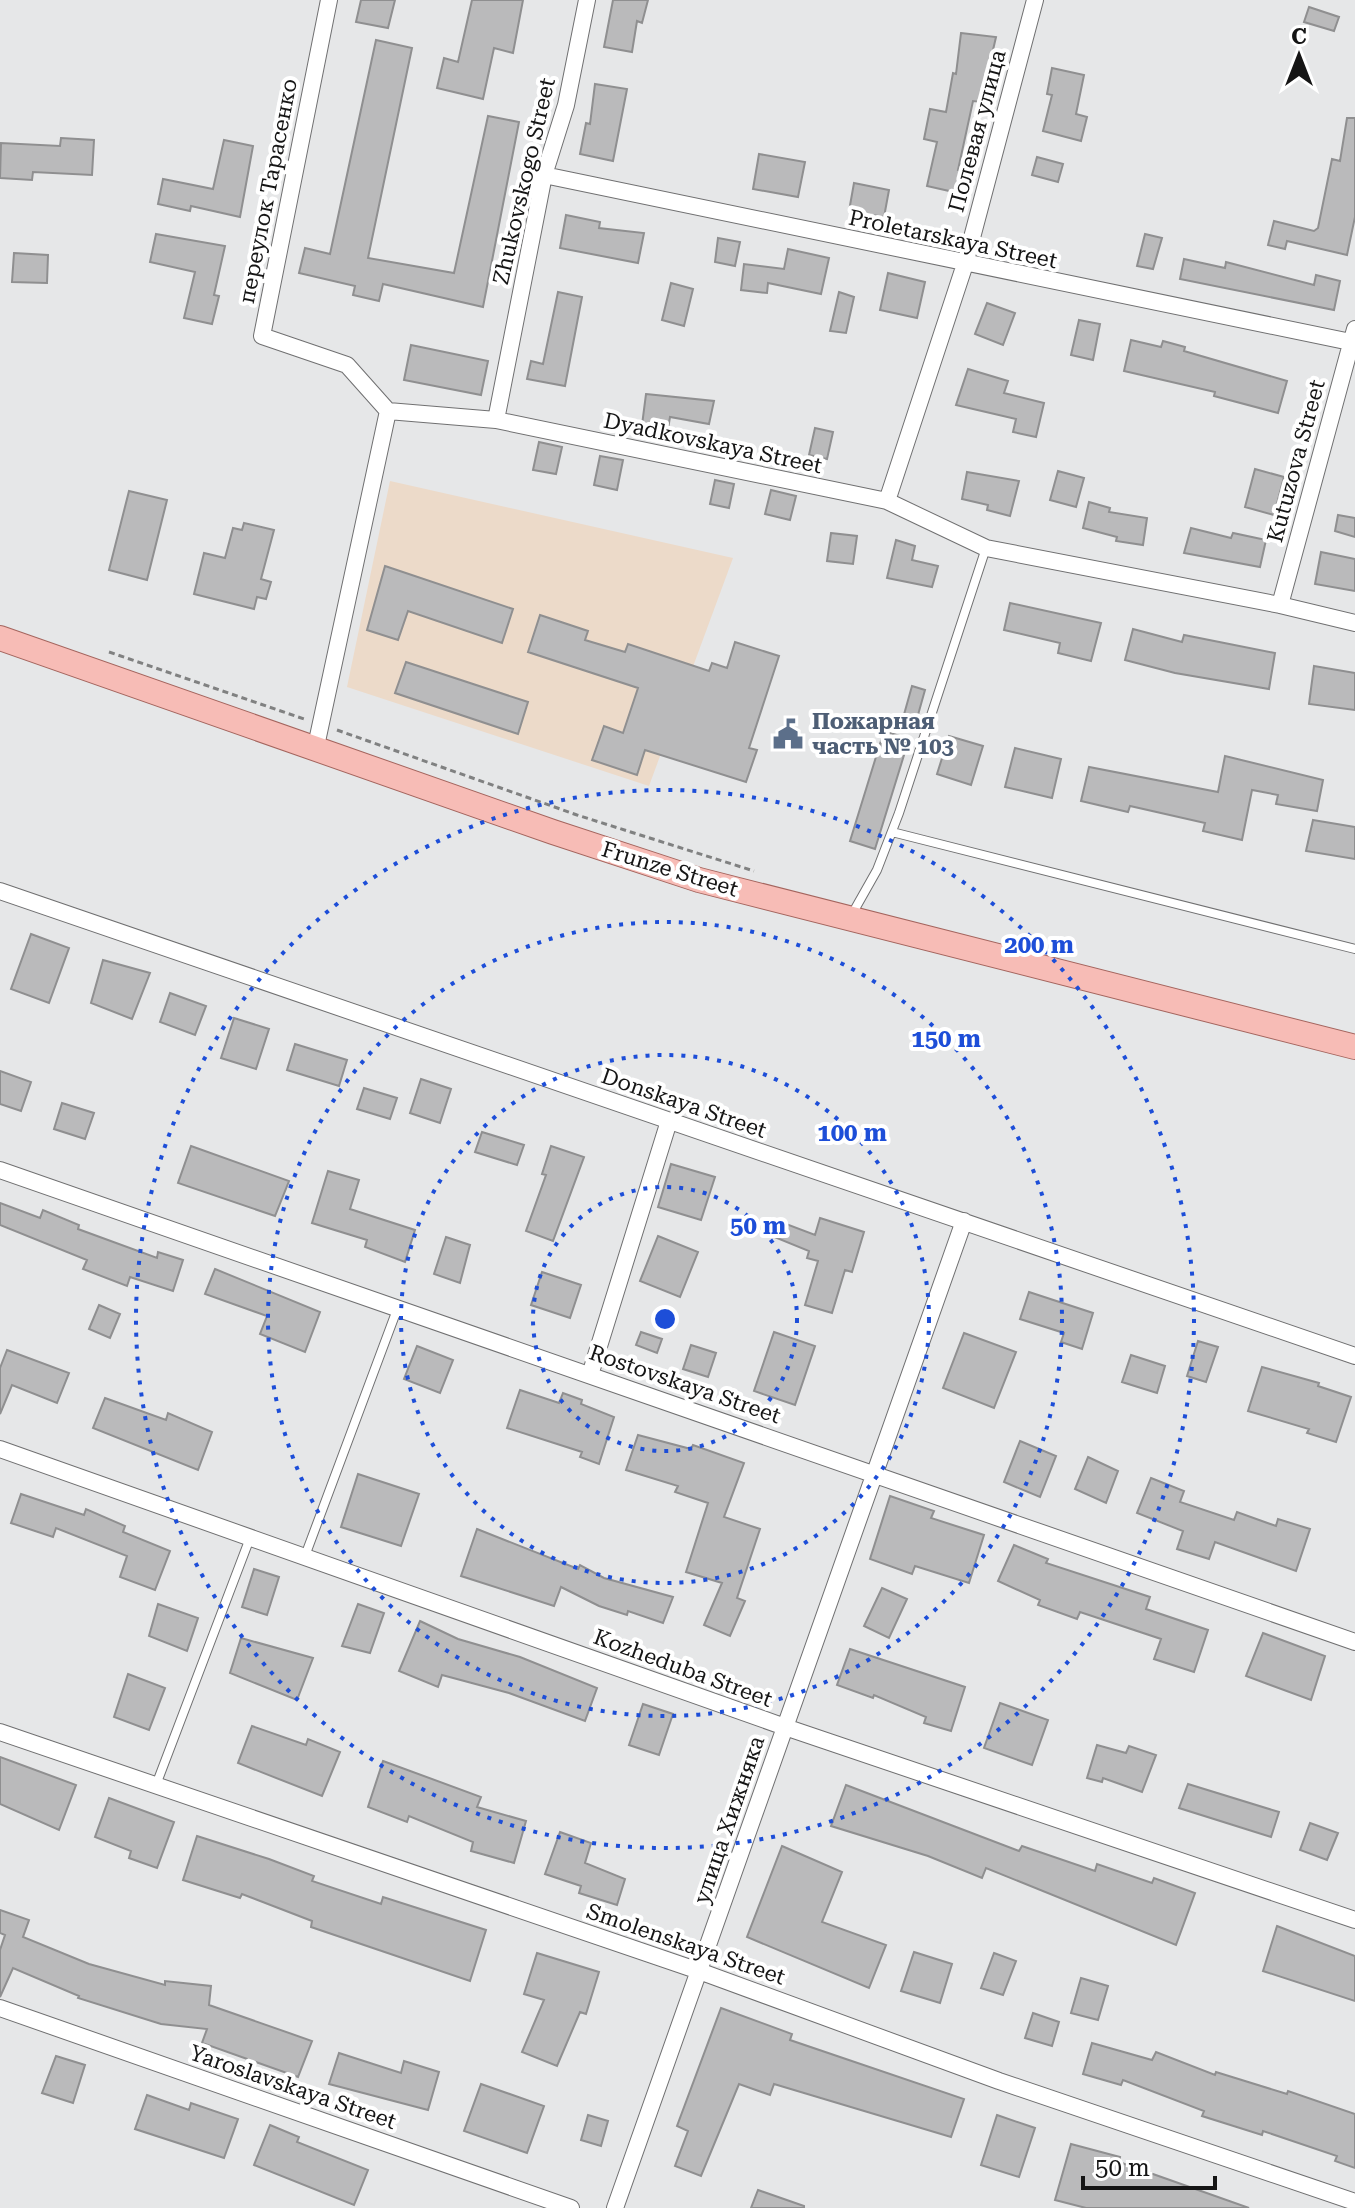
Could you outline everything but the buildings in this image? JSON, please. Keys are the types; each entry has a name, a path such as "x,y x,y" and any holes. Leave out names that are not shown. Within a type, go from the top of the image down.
{"main road":[{"name":"Frunze Street","path":"0,638 319,735 582,842 699,880 1355,1047"}],"street":[{"name":"переулок Тарасенко","path":"329,0 262,336 347,365 388,411"},
{"name":"Zhukovskogo Street","path":"496,420 544,175 566,105 587,0"},
{"name":"Полевая улица","path":"887,501 965,264 1035,0"},
{"name":"Proletarskaya Street","path":"544,175 965,264 1354,338"},
{"name":"Kutuzova Street","path":"1280,605 1354,338"},
{"name":"Dyadkovskaya Street","path":"388,411 496,420 887,501 986,548 1280,605 1355,623"},
{"path":"319,735 388,411"},
{"name":"Donskaya Street","path":"0,891 1355,1356"},
{"path":"590,1375 669,1121"},
{"name":"Rostovskaya Street","path":"0,1170 1355,1642"},
{"name":"улица Хижняка","path":"615,2208 964,1221"},
{"name":"Kozheduba Street","path":"0,1449 785,1727 1355,1920"},
{"name":"Smolenskaya Street","path":"0,1732 699,1971 999,2081 1355,2202"},
{"name":"Yaroslavskaya Street","path":"0,2008 571,2208"}],"lane":[{"path":"849,920 877,870 892,832 986,548"},
{"path":"892,832 1355,949"},
{"path":"305,1557 398,1307"},
{"path":"156,1785 250,1538"}],"path":[{"path":"102,650 319,735 755,871"}],"shaded area":[{"path":"390,481 733,558 649,786 347,687"}],"place":[{"name":"Пожарная часть № 103","path":"788,734"}]}
